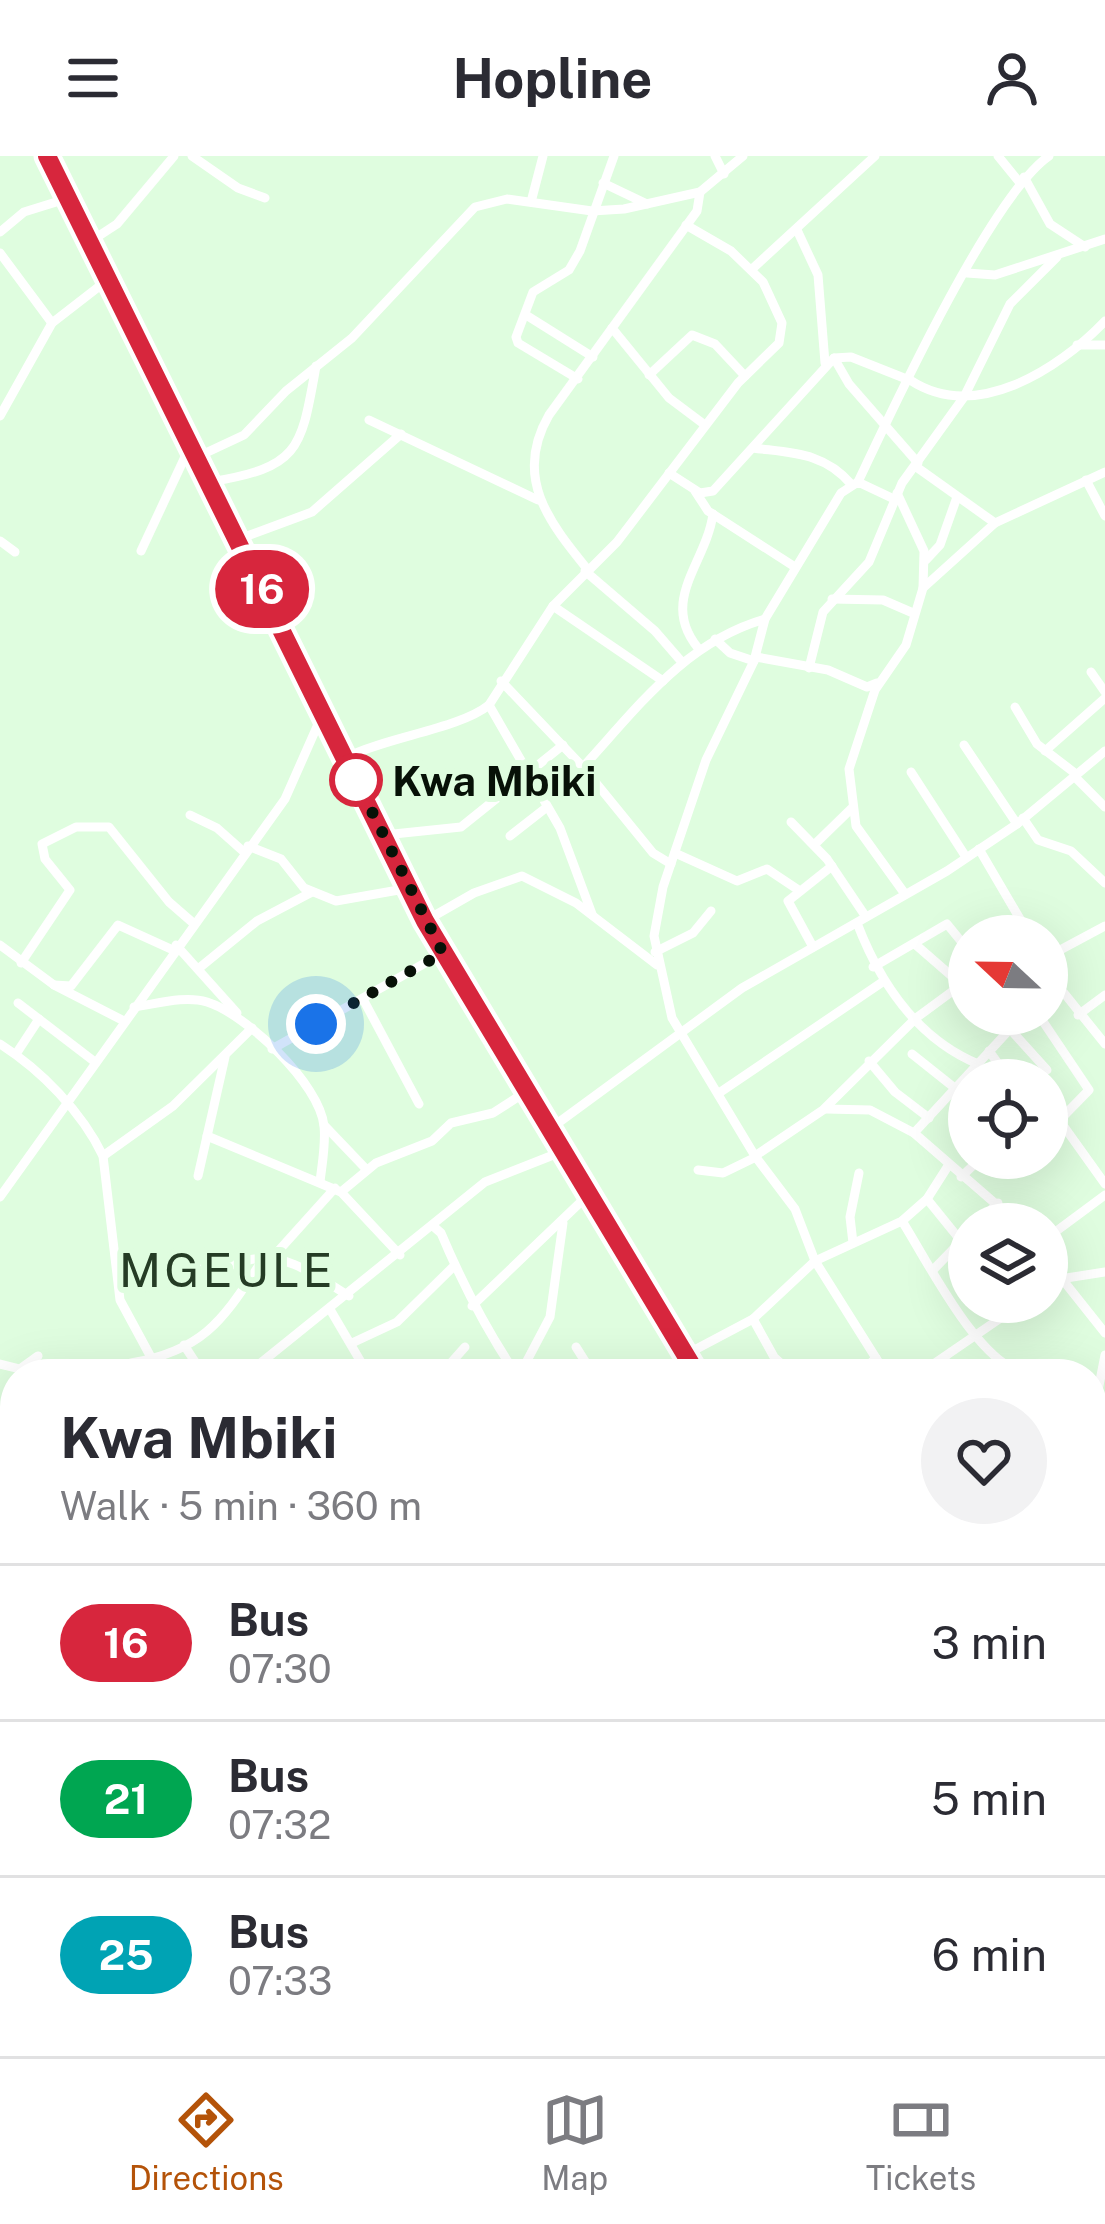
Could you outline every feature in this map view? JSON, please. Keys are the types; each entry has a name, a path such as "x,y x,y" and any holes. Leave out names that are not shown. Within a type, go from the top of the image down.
{"main road":[{"path":"47,156 425,921 688,1359"}],"street":[{"path":"192,156 238,188 265,198"},
{"path":"536,198 543,156"},
{"path":"578,379 518,343 533,292 569,269 614,156"},
{"path":"715,156 724,174"},
{"path":"141,550 194,450 244,435 316,364 352,338 466,213 498,199 536,198 592,212 647,204 700,192 743,156"},
{"path":"752,270 874,156"},
{"path":"998,156 1022,180 1050,224 1085,247"},
{"path":"876,1358 815,1261 794,1209 755,1157 663,996 655,952 656,913 706,760 755,659 765,619 854,483 1022,180 1049,156"},
{"path":"91,242 117,224 162,163"},
{"path":"603,183 647,204"},
{"path":"681,661 655,631 586,570 538,500 533,479 536,441 697,211 700,192"},
{"path":"0,232 24,212 69,198"},
{"path":"345,758 411,731 478,714 489,705 554,606 616,542 705,424 779,344 782,332 775,298 752,270 686,225"},
{"path":"797,230 818,274 830,361 917,464 994,523"},
{"path":"967,273 995,275 1105,239"},
{"path":"0,253 52,323"},
{"path":"809,668 819,621 832,598 869,562 896,496 964,398 1010,304 1058,257"},
{"path":"0,416 52,323 110,278"},
{"path":"526,315 593,357"},
{"path":"694,490 713,491 830,361 850,357 964,398 1008,387 1077,345 1105,321"},
{"path":"612,328 678,406 705,424"},
{"path":"649,374 692,335 709,339 745,376"},
{"path":"1077,345 1105,345"},
{"path":"210,482 272,468 297,449 316,364"},
{"path":"368,420 538,500"},
{"path":"238,539 312,512 401,434"},
{"path":"754,448 801,452 833,465 854,483 896,496 926,560 906,645 879,682 850,755 852,808 863,840 905,894"},
{"path":"923,588 994,523 1105,472"},
{"path":"669,473 694,490 712,514 795,567"},
{"path":"1086,480 1105,516"},
{"path":"926,560 940,545 957,497"},
{"path":"698,648 684,630 680,605 712,514"},
{"path":"0,541 15,552"},
{"path":"832,598 883,599 913,613"},
{"path":"554,606 663,681"},
{"path":"583,767 681,661 730,628 765,619"},
{"path":"715,640 730,653 809,668 867,687 879,682"},
{"path":"1045,751 1105,695 1091,672"},
{"path":"501,681 583,767 653,853 737,881 767,869 800,891"},
{"path":"489,705 547,807 593,916"},
{"path":"1015,707 1045,751 1105,807"},
{"path":"0,1197 301,771 322,713"},
{"path":"384,835 461,827 563,745"},
{"path":"964,745 1038,840 1071,851 1105,883"},
{"path":"548,1131 742,988 979,849 1105,751"},
{"path":"910,772 966,857"},
{"path":"510,836 547,807"},
{"path":"814,844 852,808"},
{"path":"190,815 246,849 281,859 312,892 352,901 410,888"},
{"path":"791,822 832,866 861,920 881,983 943,1048 967,1059"},
{"path":"21,962 70,890 45,859 42,844 76,827 109,827 169,902 192,922"},
{"path":"979,849 1018,915"},
{"path":"813,947 788,904 832,866"},
{"path":"425,921 474,893 522,876 593,916 658,965"},
{"path":"198,969 257,921 312,892"},
{"path":"655,952 693,933 711,911"},
{"path":"54,986 71,986 118,925 174,948 272,1048 312,1095 324,1125 366,1169"},
{"path":"873,967 948,925"},
{"path":"1068,946 1105,926"},
{"path":"916,944 948,968"},
{"path":"1,947 54,986 124,1022"},
{"path":"272,1048 443,953"},
{"path":"718,1093 881,983"},
{"path":"698,1170 722,1173 755,1157 823,1110 869,1061 948,995"},
{"path":"1078,1016 1105,995"},
{"path":"363,999 419,1103"},
{"path":"134,1007 190,1000 240,1017"},
{"path":"1068,1000 1105,1044"},
{"path":"18,1003 95,1062"},
{"path":"16,1054 40,1019"},
{"path":"103,1156 164,1114 252,1028"},
{"path":"982,1059 1003,1035"},
{"path":"1015,1035 1037,1059"},
{"path":"1052,1035 1089,1090 1068,1112"},
{"path":"0,1044 68,1105 103,1156 120,1300 152,1359"},
{"path":"989,1051 995,1059"},
{"path":"912,1054 948,1083"},
{"path":"198,1176 225,1057"},
{"path":"869,1061 895,1092 929,1118"},
{"path":"157,1359 230,1314 268,1258 366,1169 433,1141 451,1123 493,1113 524,1093"},
{"path":"914,1133 948,1098"},
{"path":"685,1355 753,1319 815,1261 902,1221 927,1199 948,1166 914,1133 870,1110 842,1105 823,1110"},
{"path":"320,1182 324,1125"},
{"path":"1068,1132 1105,1184"},
{"path":"207,1136 338,1190 400,1255"},
{"path":"267,1359 485,1182 561,1151"},
{"path":"853,1244 852,1201 859,1173"},
{"path":"962,1179 998,1203"},
{"path":"472,1306 587,1196"},
{"path":"927,1199 948,1220"},
{"path":"1068,1224 1103,1200"},
{"path":"902,1221 999,1359"},
{"path":"526,1359 550,1317 563,1223"},
{"path":"433,1226 442,1233 472,1306 494,1330 495,1342 507,1359"},
{"path":"933,1270 948,1255"},
{"path":"191,1268 224,1270 268,1258 284,1259 350,1296"},
{"path":"352,1343 398,1322 453,1268"},
{"path":"1068,1275 1105,1272"},
{"path":"1068,1287 1105,1333"},
{"path":"331,1311 360,1359"},
{"path":"753,1319 776,1359"},
{"path":"944,1358 998,1323"},
{"path":"184,1345 193,1359"},
{"path":"454,1359 465,1347"},
{"path":"576,1347 584,1359"},
{"path":"34,1359 38,1356"},
{"path":"0,1587 0,1622"}],"waterway":[{"path":"36,156 99,280"},
{"path":"104,289 138,354"},
{"path":"291,664 314,711"},
{"path":"362,807 399,886"},
{"path":"403,895 486,1045"}],"bus line":[{"name":"16","path":"47,156 425,921 688,1359"}],"place":[{"name":"Kwa Mbiki","path":"356,780"}],"district":[{"name":"MGEULE","path":"227,1269"}],"route":[{"path":"316,1024 443,953 356,780"}]}
